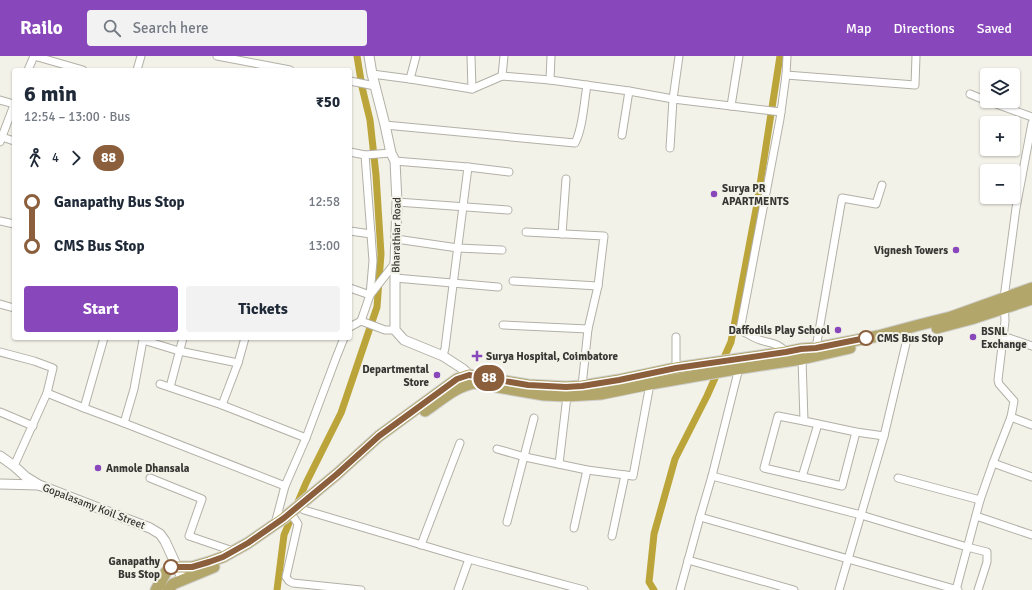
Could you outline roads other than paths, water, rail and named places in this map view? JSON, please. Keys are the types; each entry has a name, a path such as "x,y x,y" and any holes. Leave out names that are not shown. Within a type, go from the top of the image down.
{"highway":[{"path":"291,518 311,495 379,436 457,379 566,387 619,380 676,368 705,364 738,365 802,359 908,336 971,319 1032,288"},
{"path":"471,379 544,395 567,396 602,394 700,375 786,352 878,336 1004,303 1032,299"},
{"path":"168,590 173,584 230,560 304,510 388,438 467,384 471,379"},
{"path":"156,590 166,572 171,567 192,567 209,562 275,529"}],"main road":[{"name":"Bharathiar Road","path":"369,56 374,86 392,156 397,202 395,330"},
{"path":"395,330 404,340 443,356 459,366 471,379"},
{"name":"Gopalasamy Koil Street","path":"0,456 26,477 39,485 150,528 160,534 165,541 183,580"},
{"path":"0,484 8,483 39,485"}],"street":[{"path":"29,68 34,56 76,68"},
{"path":"138,68 141,56"},
{"path":"217,56 280,68"},
{"path":"410,78 416,56"},
{"path":"471,56 472,89"},
{"path":"502,76 504,56"},
{"path":"550,80 551,56"},
{"path":"670,148 673,99 679,56"},
{"path":"731,106 739,56"},
{"path":"786,352 781,346 775,343 759,340 740,330 781,112 787,56"},
{"path":"786,75 915,85 916,56"},
{"path":"372,74 410,78 472,89 502,76 550,80 673,99 781,112"},
{"path":"352,82 374,86"},
{"path":"385,126 574,143 580,129 587,85"},
{"path":"622,135 629,91"},
{"path":"970,94 980,98"},
{"path":"0,100 12,104"},
{"path":"1007,108 1032,117"},
{"path":"12,110 1,140 12,141"},
{"path":"700,517 957,590 980,500 1011,417 1014,401 999,384 1005,321 1004,303 1016,208 1032,123"},
{"path":"352,152 366,155 392,156 509,172"},
{"path":"366,155 373,261 371,295"},
{"path":"443,356 468,167"},
{"path":"562,234 566,178"},
{"path":"816,348 842,198 876,204 882,184"},
{"path":"397,202 508,210"},
{"path":"0,221 12,224"},
{"path":"352,231 371,234"},
{"path":"526,232 604,236 598,286 588,329 582,386"},
{"path":"396,239 458,248 502,250"},
{"path":"352,326 361,321 371,295 395,263"},
{"path":"395,278 498,287"},
{"path":"512,282 598,286"},
{"path":"352,289 371,295"},
{"path":"0,304 12,307"},
{"path":"361,321 385,330 395,330"},
{"path":"504,325 588,329"},
{"path":"839,590 884,436 908,336"},
{"path":"1003,336 1032,346"},
{"path":"676,337 676,368"},
{"path":"84,408 103,340"},
{"path":"124,423 134,389 143,340 179,350 238,363"},
{"path":"170,387 182,340"},
{"path":"222,405 238,363 244,340"},
{"path":"275,529 285,486 306,438 343,340"},
{"path":"0,352 44,364 53,368 47,393 14,466"},
{"path":"802,359 804,421"},
{"path":"680,590 712,476 738,365"},
{"path":"160,384 222,405 306,438"},
{"path":"497,449 524,457 587,470 633,476 650,384"},
{"path":"47,393 285,486"},
{"path":"559,464 567,396"},
{"path":"0,412 33,426"},
{"path":"856,432 842,486 764,468 778,416 856,432 884,436"},
{"path":"1011,417 1032,425"},
{"path":"507,522 534,418"},
{"path":"802,477 818,424"},
{"path":"421,545 460,443"},
{"path":"993,463 1032,477"},
{"path":"574,528 587,470"},
{"path":"612,536 625,475"},
{"path":"712,476 861,515 987,552 987,562 978,590"},
{"path":"150,478 202,499 189,536 232,551"},
{"path":"898,478 980,500"},
{"path":"304,510 469,559 584,590"},
{"path":"976,516 1032,535"},
{"path":"291,518 298,524 286,577 289,581 293,583 361,590"},
{"path":"458,590 469,559"},
{"path":"688,560 794,590"}],"waterway":[{"path":"277,590 284,535 306,483 341,413 377,307 381,254 376,175 370,120 362,87 357,56"},
{"path":"654,590 649,582 654,534 675,459 707,396 731,342 757,204 780,56"}],"place":[{"name":"Surya PR APARTMENTS","path":"714,194"},
{"name":"Vignesh Towers","path":"956,250"},
{"name":"Daffodils Play School","path":"838,330"},
{"name":"BSNL Exchange","path":"973,337"},
{"name":"CMS Bus Stop","path":"866,338"},
{"name":"Surya Hospital, Coimbatore","path":"477,356"},
{"name":"Departmental Store","path":"437,375"},
{"name":"Anmole Dhansala","path":"98,468"},
{"name":"Ganapathy Bus Stop","path":"171,567"}]}
